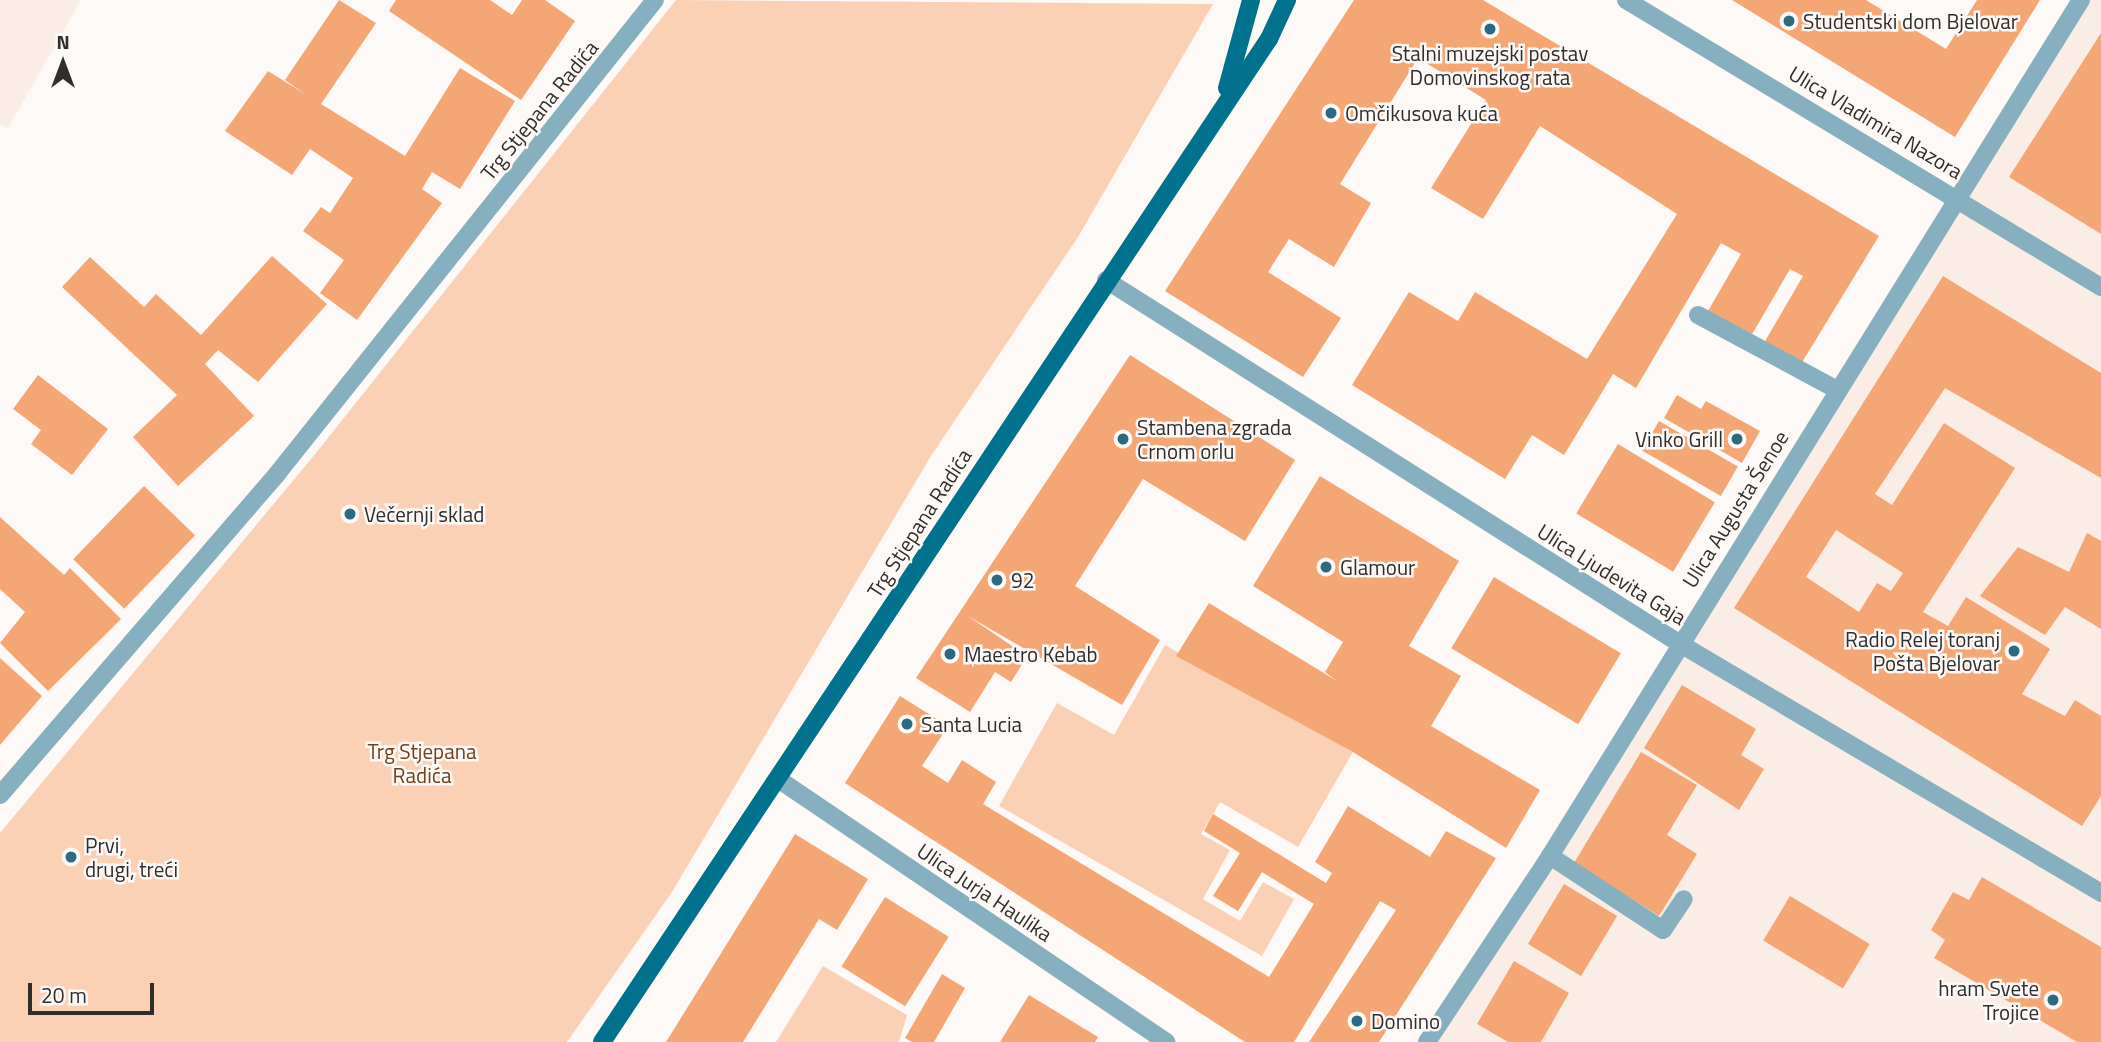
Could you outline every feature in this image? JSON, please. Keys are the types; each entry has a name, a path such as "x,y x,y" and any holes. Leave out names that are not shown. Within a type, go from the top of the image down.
{"main road":[{"name":"Trg Stjepana Radića","path":"1225,96 1251,0"},
{"name":"Trg Stjepana Radića","path":"602,1042 778,779 1225,96 1269,39 1287,0"}],"street":[{"name":"Trg Stjepana Radića","path":"0,795 277,474 655,0"},
{"name":"Ulica Vladimira Nazora","path":"1626,0 1958,198 2101,287"},
{"name":"Ulica Augusta Šenoe","path":"1427,1042 1550,856 1677,642 2081,0"},
{"name":"Ulica Ljudevita Gaja","path":"1106,280 1677,642 2101,892"},
{"path":"1698,315 1837,390"},
{"name":"Ulica Jurja Haulika","path":"778,779 1166,1042"},
{"path":"1550,856 1663,930 1684,899"}],"shaded area":[{"path":"0,0 81,0 8,128 0,124"},
{"path":"2081,0 2101,0 2101,1042 1427,1042"}],"green space":[{"name":"Trg Stjepana Radića","path":"676,0 1213,4 1078,237 931,456 672,892 567,1042 0,1042 0,833 316,453"},
{"path":"1165,645 1353,752 1298,847 1220,802 1201,834 1230,850 1203,899 1240,921 1263,882 1294,899 1262,956 999,806 1057,703 1114,735"},
{"path":"823,966 907,1015 899,1042 776,1042"}],"building":[{"path":"339,0 376,23 321,104 405,156 460,68 515,101 460,189 432,172 422,189 442,203 357,320 320,293 344,260 303,231 321,207 330,213 353,178 310,149 292,175 225,131 268,71 305,94 285,80"},
{"path":"396,0 490,0 512,15 522,0 545,0 575,21 521,100 389,11"},
{"path":"1354,0 1483,0 1879,236 1801,364 1764,343 1803,276 1790,269 1751,336 1708,311 1741,254 1721,243 1636,388 1613,374 1564,455 1532,435 1505,479 1352,385 1409,292 1458,321 1475,292 1587,359 1677,214 1540,126 1483,219 1431,188 1486,100 1418,58 1340,184 1371,203 1334,267 1289,239 1268,272 1341,318 1303,377 1165,291"},
{"path":"1732,0 1866,0 1946,49 1977,0 2040,0 1955,137"},
{"path":"2101,33 2101,234 2009,177"},
{"path":"272,256 327,304 258,382 218,350 205,364 254,416 178,486 133,437 177,395 62,287 90,257 144,307 156,294 201,335"},
{"path":"1943,276 2101,373 2101,478 1945,388 1875,494 1892,505 1944,423 2015,468 1923,612 1948,626 1966,597 2050,649 2022,694 2065,716 2075,700 2101,716 2101,796 2082,826 1734,608","holes":["1836,530 1903,573 1891,591 1877,583 1859,612 1806,577"]},
{"path":"1130,355 1295,460 1245,541 1143,479 1075,586 1160,640 1122,705 968,616 1027,656 1011,682 995,672 970,712 916,678"},
{"path":"38,375 108,429 72,475 31,444 41,430 13,409"},
{"path":"1677,395 1701,409 1706,401 1760,431 1742,463 1664,418"},
{"path":"1659,421 1738,466 1721,496 1642,450"},
{"path":"1618,444 1715,502 1673,572 1576,513"},
{"path":"1320,476 1459,561 1409,646 1461,676 1431,726 1540,790 1506,848 1353,752 1176,656 1209,603 1337,681 1325,672 1343,642 1253,586"},
{"path":"144,486 195,535 124,609 73,559"},
{"path":"0,517 64,575 70,568 121,619 48,691 0,643 25,612 0,589"},
{"path":"2087,533 2101,541 2101,629 2065,607 2045,635 1980,596 2018,547 2069,572"},
{"path":"1494,577 1621,653 1578,724 1451,648"},
{"path":"0,658 42,696 0,745"},
{"path":"1682,685 1756,729 1741,755 1764,769 1739,810 1644,748"},
{"path":"900,696 948,726 922,766 948,783 962,760 996,782 983,804 1269,977 1314,904 1262,872 1238,911 1213,896 1240,853 1204,831 1213,814 1326,883 1332,873 1315,862 1348,806 1430,857 1446,831 1496,858 1379,1042 1309,1042 1396,910 1380,901 1294,1042 1245,1042 845,783"},
{"path":"1641,752 1697,785 1667,835 1697,854 1659,916 1574,863"},
{"path":"795,834 868,879 837,930 819,919 743,1042 666,1042"},
{"name":"hram Svete Trojice","path":"1982,877 2101,947 2101,1042 2077,1042 1934,958 1945,940 1931,930 1953,892 1969,900"},
{"path":"1564,884 1617,916 1581,976 1528,944"},
{"path":"1790,896 1870,944 1843,988 1763,941"},
{"path":"885,897 949,937 905,1006 842,967"},
{"path":"1514,961 1569,993 1541,1042 1508,1042 1477,1024"},
{"path":"942,974 965,988 934,1042 912,1042 905,1038"},
{"path":"1029,995 1098,1037 1095,1042 1000,1042"}],"place":[{"name":"Studentski dom Bjelovar","path":"1789,21"},
{"name":"Stalni muzejski postav Domovinskog rata","path":"1490,29"},
{"name":"Omčikusova kuća","path":"1331,113"},
{"name":"Stambena zgrada Crnom orlu","path":"1123,439"},
{"name":"Vinko Grill","path":"1737,439"},
{"name":"Večernji sklad","path":"350,514"},
{"name":"Glamour","path":"1326,567"},
{"name":"92","path":"997,580"},
{"name":"Radio Relej toranj Pošta Bjelovar","path":"2014,651"},
{"name":"Maestro Kebab","path":"950,654"},
{"name":"Santa Lucia","path":"907,724"},
{"name":"Prvi, drugi, treći","path":"71,857"},
{"name":"hram Svete Trojice","path":"2053,1000"},
{"name":"Domino","path":"1357,1021"}]}
